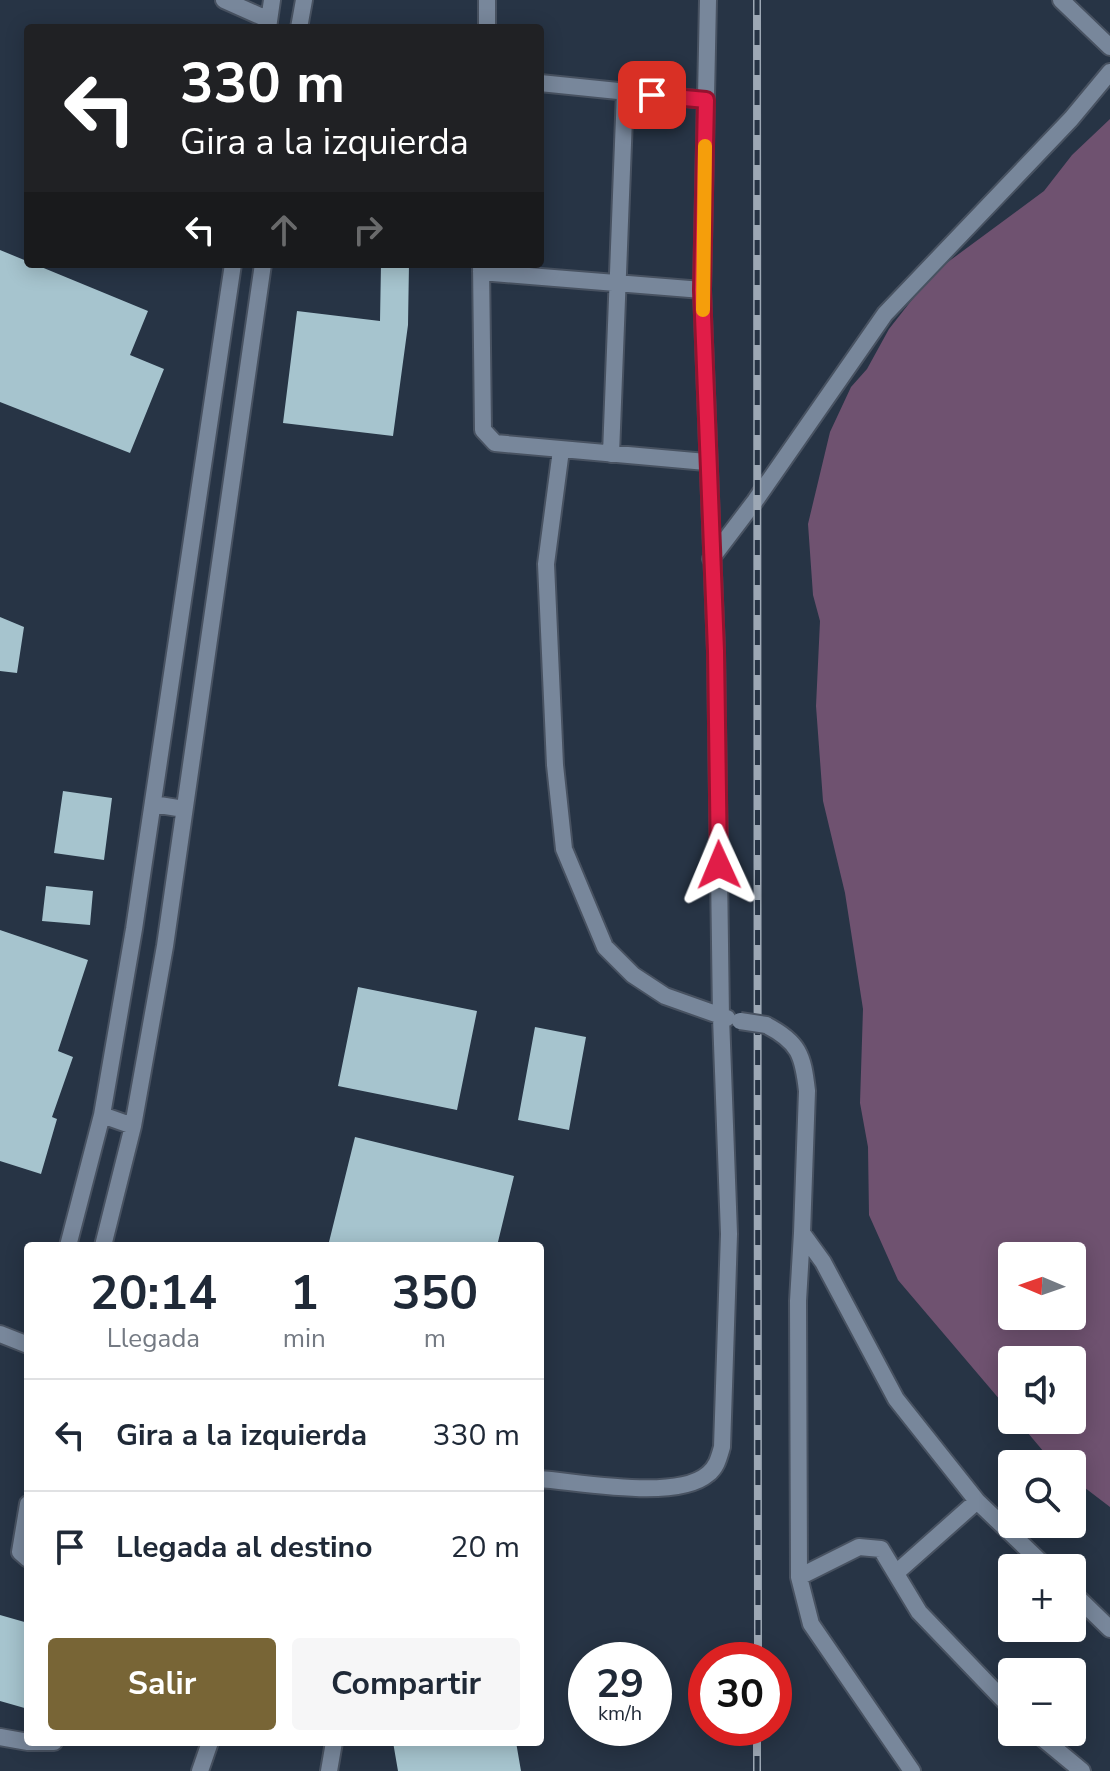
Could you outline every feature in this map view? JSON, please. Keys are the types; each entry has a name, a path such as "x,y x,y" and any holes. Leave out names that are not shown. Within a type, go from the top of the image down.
{"street":[{"path":"224,0 268,24 272,0"},
{"path":"300,24 304,0"},
{"path":"487,0 487,24"},
{"path":"544,1479 670,1488 700,1480 717,1463 722,1447 729,1234 721,1017 716,651 706,462 702,290 708,0"},
{"path":"1061,0 1110,47"},
{"path":"711,559 885,314 1071,119 1110,72"},
{"path":"544,83 706,100"},
{"path":"611,454 625,92"},
{"path":"69,1242 102,1115 153,804 232,268"},
{"path":"104,1242 133,1126 165,946 262,268"},
{"path":"702,290 481,268 483,430 487,439 495,443 706,462"},
{"path":"561,450 546,564 555,765 564,849 605,947 633,975 665,996 721,1017 766,1025 788,1036 799,1052 807,1091 798,1301 799,1577 811,1624 912,1771"},
{"path":"204,460 234,463"},
{"path":"195,516 226,521"},
{"path":"153,804 184,809"},
{"path":"102,1115 133,1126"},
{"path":"802,1233 823,1262 896,1399 977,1501 1032,1554"},
{"path":"0,1334 24,1343"},
{"path":"896,1573 977,1501"},
{"path":"24,1528 20,1552 24,1556"},
{"path":"799,1577 859,1547 881,1549 919,1612 998,1694"},
{"path":"1086,1606 1110,1629"},
{"path":"0,1737 24,1741"},
{"path":"200,1771 209,1746"},
{"path":"329,1771 333,1746"},
{"path":"1052,1746 1082,1771"}],"shaded area":[{"path":"1110,119 1110,1507 1086,1489 1086,1450 1042,1450 1029,1434 1086,1434 1086,1346 998,1346 998,1398 898,1280 869,1215 868,1147 860,1103 863,1009 845,893 823,801 816,706 820,621 813,595 808,524 830,432 851,387 867,369 889,329 933,273 1044,191 1072,155"}],"building":[{"path":"0,250 24,260 24,268 44,268 148,311 130,355 164,369 130,453 0,402"},
{"path":"381,268 409,268 408,325 393,436 283,423 297,311 380,321"},
{"path":"0,617 24,627 17,673 0,671"},
{"path":"63,791 112,798 104,860 54,853"},
{"path":"46,886 93,891 90,925 42,921"},
{"path":"0,930 88,960 58,1051 73,1057 52,1117 57,1119 41,1174 0,1161"},
{"path":"358,987 477,1011 457,1110 338,1086"},
{"path":"535,1027 586,1037 569,1130 518,1120"},
{"path":"355,1137 514,1176 498,1242 329,1242"},
{"path":"0,1615 24,1622 24,1708 0,1701"},
{"path":"394,1746 517,1746 521,1771 398,1771"}],"railway":[{"path":"757,0 758,1642"},
{"path":"757,1746 757,1771"}],"slow traffic":[{"path":"703,310 705,146"}],"route":[{"path":"652,95 706,100 702,290 706,462 716,651 719,865"}]}
